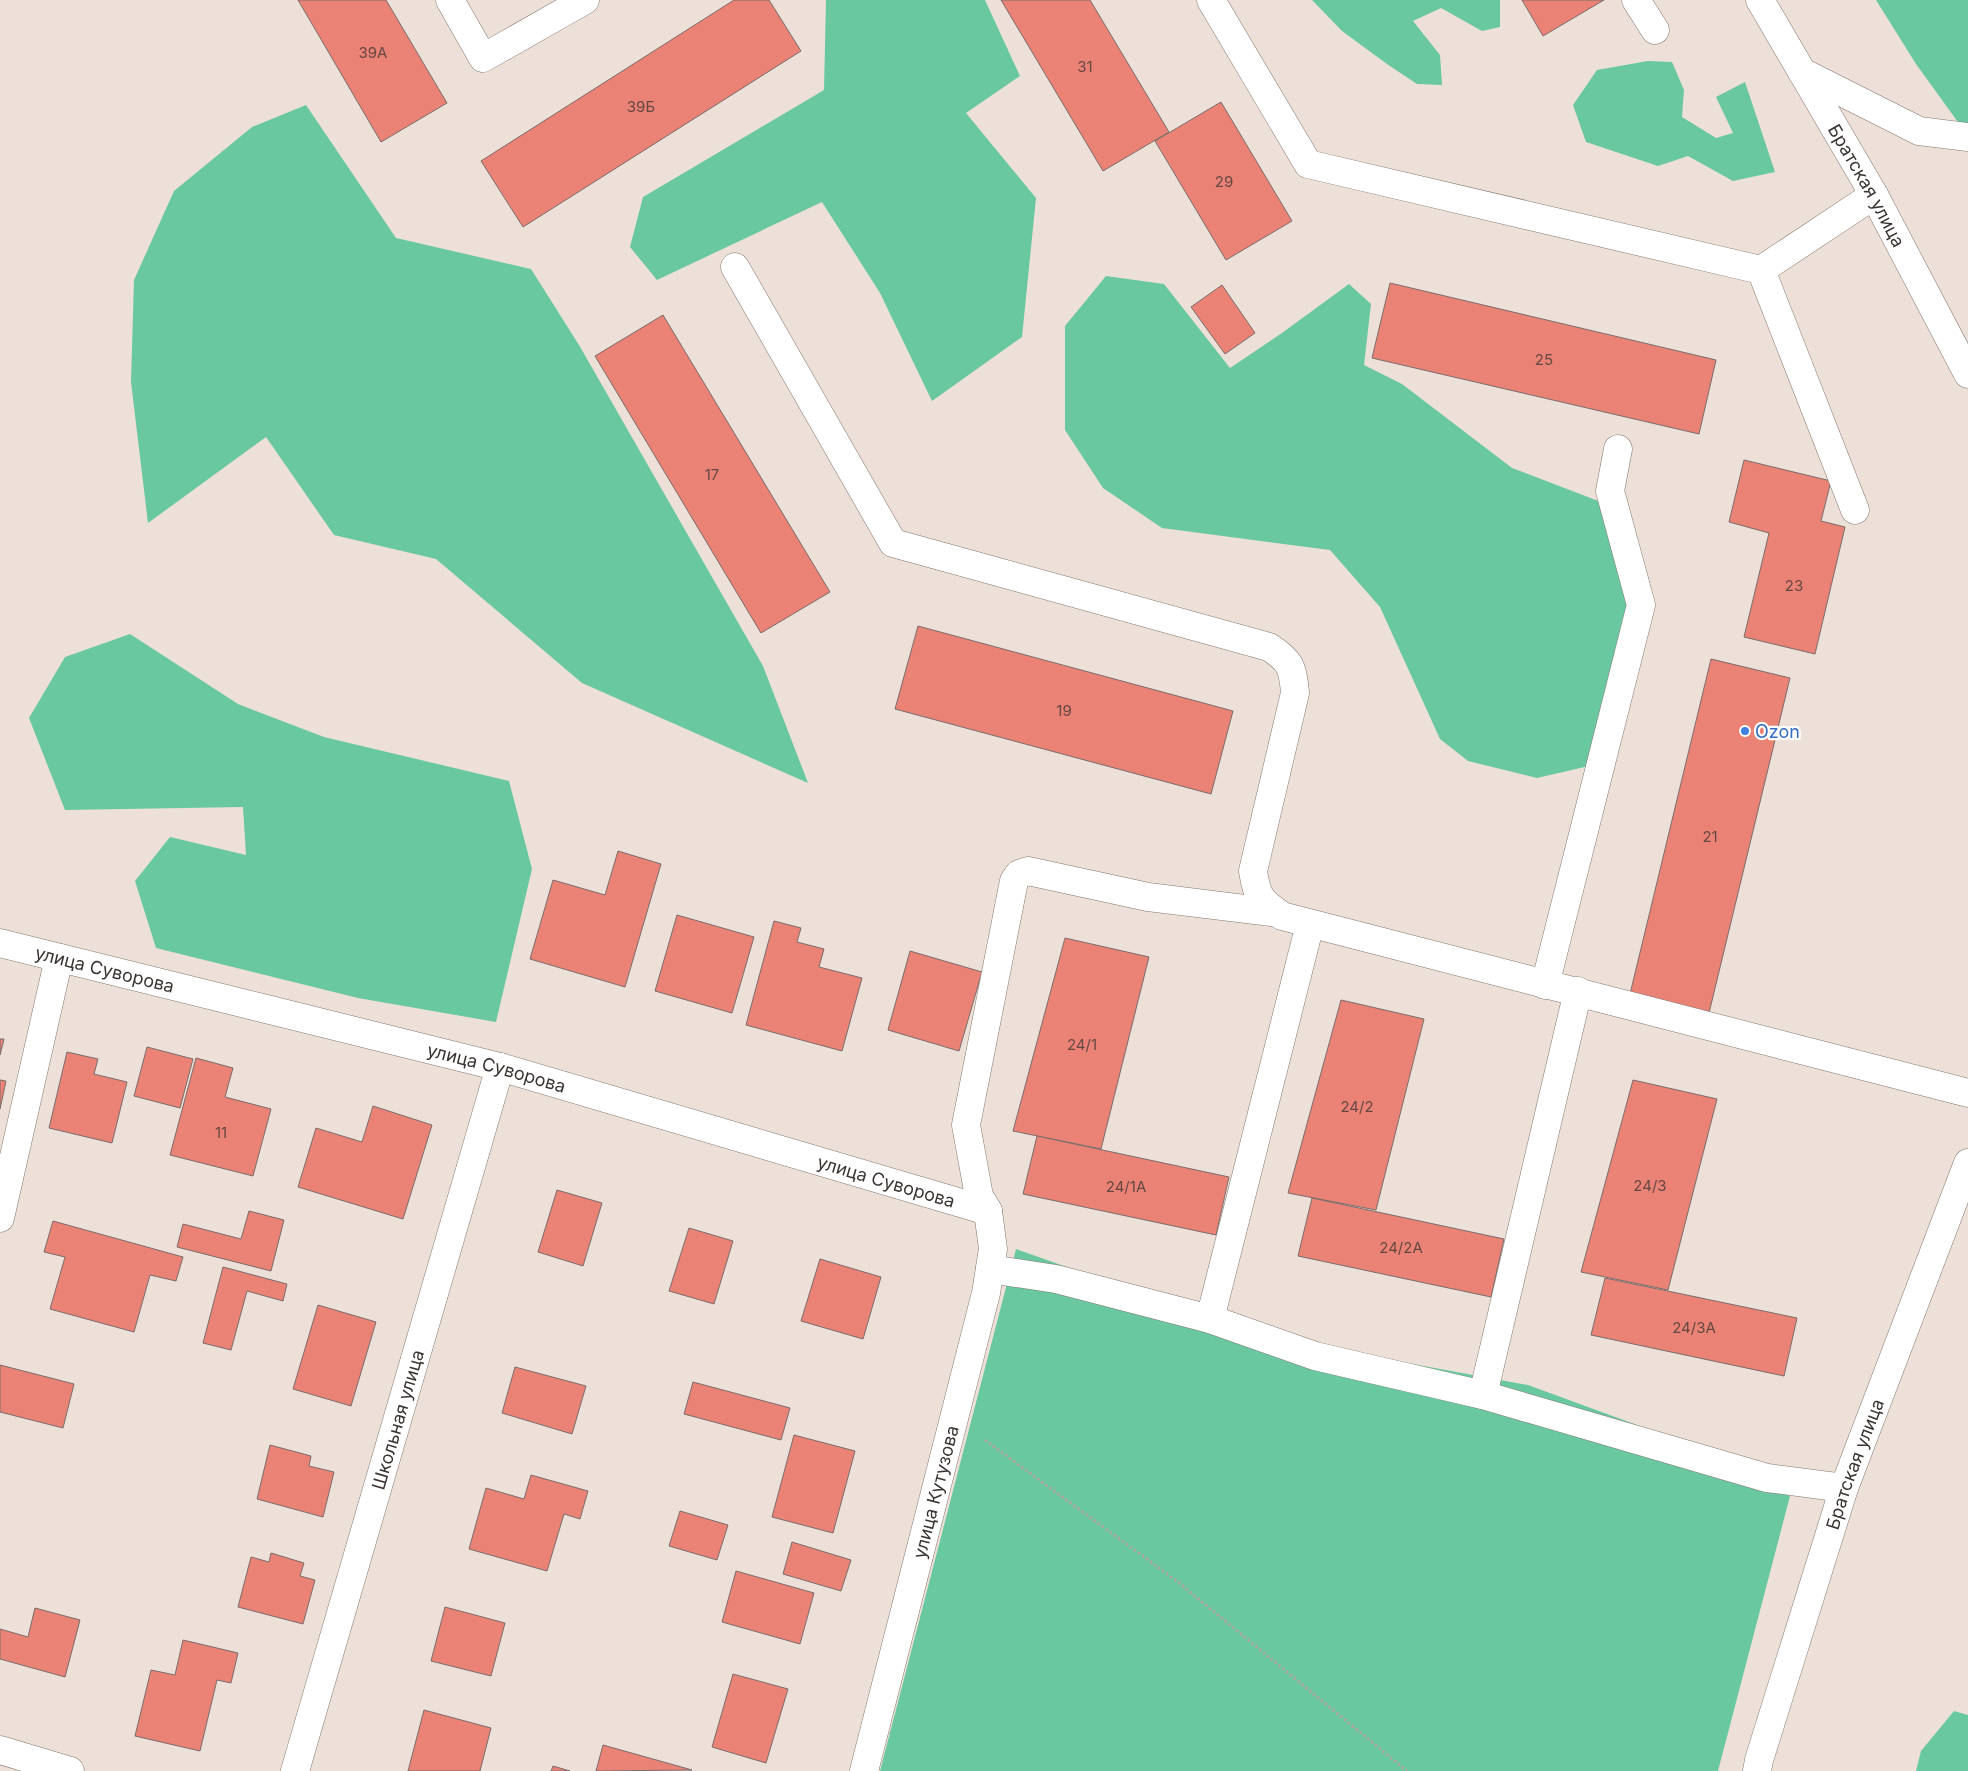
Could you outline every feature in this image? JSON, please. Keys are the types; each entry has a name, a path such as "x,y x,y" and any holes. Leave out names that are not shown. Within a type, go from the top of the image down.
{"street":[{"path":"450,0 483,58 585,0"},
{"path":"1211,0 1308,164 1761,270 1874,195"},
{"path":"1636,0 1655,30"},
{"name":"Братская улица","path":"1760,0 1874,195 1968,374"},
{"path":"1802,72 1918,131 1968,137"},
{"path":"735,267 893,543 1269,647 1285,657 1293,674 1295,693 1253,872 1256,890 1265,905 1282,916 1310,924 1968,1093"},
{"path":"1761,270 1855,510"},
{"path":"1544,985 1641,605 1610,491 1618,449"},
{"name":"улица Кутузова","path":"864,1771 986,1292 990,1269 993,1250 988,1211 979,1196 966,1125 1014,881 1019,874 1028,871 1148,897 1278,913"},
{"path":"1210,1319 1310,924"},
{"name":"улица Суворова","path":"0,943 500,1067 988,1211"},
{"path":"0,1218 59,958"},
{"path":"1484,1395 1578,992"},
{"name":"Школьная улица","path":"294,1771 500,1067"},
{"name":"Братская улица","path":"1757,1771 1844,1488 1968,1163"},
{"path":"990,1269 1056,1279 1210,1319 1315,1356 1484,1395 1767,1478 1844,1488"},
{"path":"0,1750 70,1771"}],"path":[{"path":"954,1418 1178,1582 1407,1771"}],"green space":[{"path":"826,0 985,0 1020,76 966,113 1036,198 1022,337 932,401 880,293 822,202 657,280 630,247 643,197 824,90"},
{"path":"1312,0 1500,0 1500,27 1482,31 1441,8 1413,21 1440,55 1442,85 1417,84 1342,31"},
{"path":"1876,0 1968,0 1968,136 1916,64"},
{"path":"1648,61 1672,62 1684,90 1682,117 1716,138 1733,133 1716,97 1745,82 1775,172 1733,181 1688,156 1658,166 1586,142 1573,105 1597,70"},
{"path":"306,105 396,238 531,269 579,345 763,666 808,783 582,683 436,559 334,535 266,437 148,523 131,382 134,280 174,191 252,127"},
{"path":"1106,276 1164,284 1230,368 1349,284 1371,304 1364,365 1402,384 1512,468 1614,507 1635,606 1602,763 1537,778 1468,761 1440,739 1380,607 1330,550 1162,528 1103,488 1065,430 1065,326"},
{"path":"130,634 238,704 324,737 509,781 532,869 496,1022 358,998 156,948 135,881 170,837 246,855 243,807 65,810 29,718 65,657"},
{"path":"1016,1249 1261,1336 1528,1385 1667,1436 1790,1496 1718,1771 880,1771"},
{"path":"1954,1711 1968,1715 1968,1771 1916,1771 1921,1751"}],"building":[{"path":"298,0 386,0 447,103 381,142"},
{"path":"734,0 769,0 801,51 523,227 481,161"},
{"path":"1001,0 1090,0 1169,132 1103,171"},
{"path":"1522,0 1604,0 1543,36"},
{"path":"1221,102 1292,221 1226,260 1155,141"},
{"path":"1390,283 1716,360 1699,434 1372,358"},
{"path":"1222,285 1255,333 1225,354 1191,307"},
{"path":"663,315 830,592 761,633 595,356"},
{"path":"1744,460 1831,481 1821,521 1845,527 1815,654 1744,637 1769,533 1729,522"},
{"path":"918,626 1233,711 1211,794 895,709"},
{"path":"1711,659 1790,678 1709,1013 1630,994"},
{"path":"618,851 661,864 625,987 530,959 553,880 605,895"},
{"path":"677,915 754,937 732,1013 655,991"},
{"path":"774,921 801,928 797,942 824,949 819,967 862,978 842,1051 746,1025"},
{"path":"1065,938 1149,957 1101,1149 1013,1131"},
{"path":"910,951 982,972 959,1051 888,1030"},
{"path":"1341,1000 1424,1019 1376,1210 1288,1193"},
{"path":"0,1039 4,1039 0,1055"},
{"path":"147,1047 193,1059 180,1108 134,1096"},
{"path":"67,1052 98,1059 94,1074 127,1082 112,1143 49,1128"},
{"path":"196,1058 233,1068 225,1097 271,1109 253,1176 170,1155"},
{"path":"0,1080 6,1081 0,1109"},
{"path":"1633,1080 1717,1099 1668,1290 1581,1272"},
{"path":"373,1106 432,1125 403,1219 298,1187 316,1128 362,1142"},
{"path":"1037,1136 1229,1177 1216,1235 1023,1194"},
{"path":"557,1190 602,1203 583,1266 538,1252"},
{"path":"1312,1198 1504,1239 1491,1297 1298,1256"},
{"path":"249,1211 284,1220 271,1271 177,1247 183,1224 241,1239"},
{"path":"53,1221 183,1257 176,1281 150,1275 134,1332 50,1309 65,1257 44,1252"},
{"path":"689,1228 733,1241 714,1304 669,1291"},
{"path":"820,1259 881,1277 863,1339 801,1321"},
{"path":"223,1267 287,1284 283,1301 247,1291 231,1350 203,1343"},
{"path":"1605,1278 1797,1318 1784,1376 1591,1335"},
{"path":"318,1305 376,1322 351,1406 293,1389"},
{"path":"0,1365 74,1384 63,1428 0,1412"},
{"path":"515,1367 586,1386 572,1434 502,1413"},
{"path":"693,1382 790,1408 781,1440 684,1414"},
{"path":"794,1435 855,1451 833,1533 772,1517"},
{"path":"270,1445 311,1456 309,1466 334,1472 323,1517 257,1499"},
{"path":"531,1475 588,1491 580,1519 564,1514 547,1571 469,1549 486,1488 524,1499"},
{"path":"680,1511 728,1525 717,1560 669,1546"},
{"path":"792,1542 851,1560 841,1591 783,1574"},
{"path":"271,1553 304,1563 300,1576 315,1580 303,1624 238,1607 251,1557 269,1562"},
{"path":"736,1571 814,1593 800,1644 722,1622"},
{"path":"445,1607 505,1623 491,1676 431,1661"},
{"path":"35,1608 80,1620 65,1677 0,1659 0,1629 28,1637"},
{"path":"183,1640 238,1653 231,1683 217,1680 200,1751 135,1736 151,1670 175,1675"},
{"path":"733,1674 788,1689 766,1763 712,1747"},
{"path":"424,1710 491,1728 480,1771 408,1771"},
{"path":"603,1745 692,1770 596,1771"},
{"path":"553,1766 570,1771 551,1771"}],"place":[{"name":"Ozon","path":"1745,731"}]}
